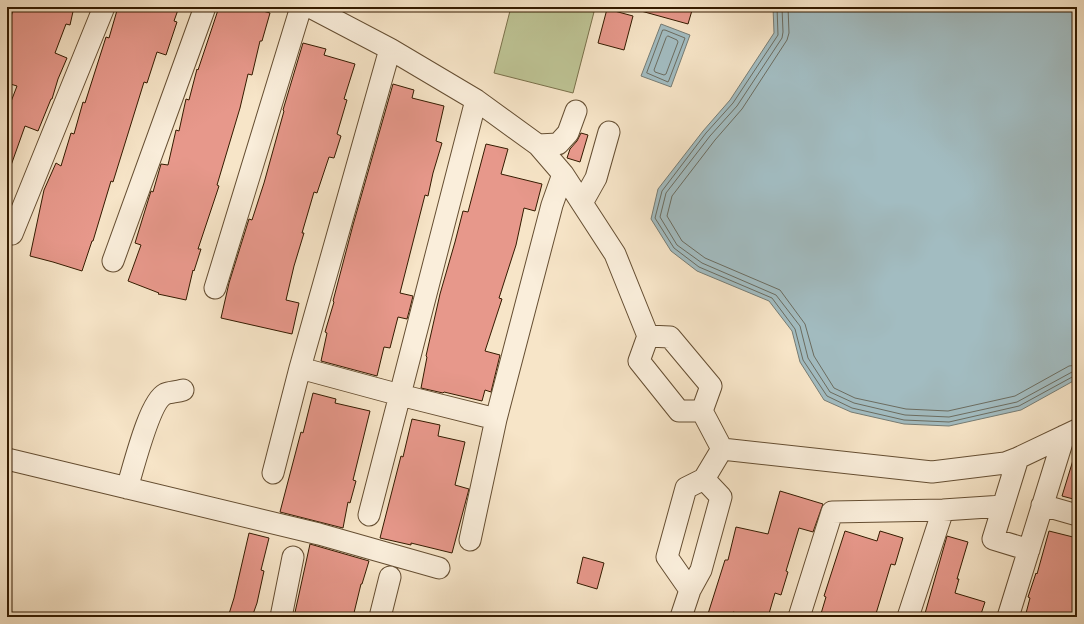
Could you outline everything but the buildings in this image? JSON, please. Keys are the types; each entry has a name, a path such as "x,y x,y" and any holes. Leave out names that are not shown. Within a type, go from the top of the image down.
{"street":[{"path":"12,234 104,7"},
{"path":"113,261 205,7"},
{"path":"215,288 301,7"},
{"path":"310,7 390,49 476,100 538,145 563,174 615,254 648,336 639,361 678,411 702,411"},
{"path":"273,473 300,368 390,49"},
{"path":"369,515 476,100"},
{"path":"538,145 558,144 568,133 576,111"},
{"path":"582,203 596,178 609,132"},
{"path":"470,540 496,419 552,205 563,174"},
{"path":"648,336 670,337 711,386 702,411 722,449"},
{"path":"300,368 496,419"},
{"path":"127,488 148,420 156,402 164,394 183,390"},
{"path":"722,449 932,472 1004,463 1018,458 1070,433"},
{"path":"1008,617 1042,505 1070,433"},
{"path":"690,590 667,557 686,488 704,479 722,449"},
{"path":"1018,458 993,539 1028,550"},
{"path":"7,459 319,534 439,568"},
{"path":"681,617 690,590 701,570 721,497 704,479"},
{"path":"1042,505 1077,515"},
{"path":"799,617 832,512 943,510 1003,506"},
{"path":"908,617 943,510"},
{"path":"281,617 293,557"},
{"path":"380,617 390,577"}],"green space":[{"path":"511,7 575,7 594,12 573,93 494,73"}],"water":[{"path":"773,7 1077,7 1077,379 1021,410 949,426 904,424 851,412 824,400 800,362 792,331 769,301 697,271 671,251 651,219 658,189 703,131 730,100 774,33"},
{"path":"661,24 690,35 671,87 641,76"}]}
